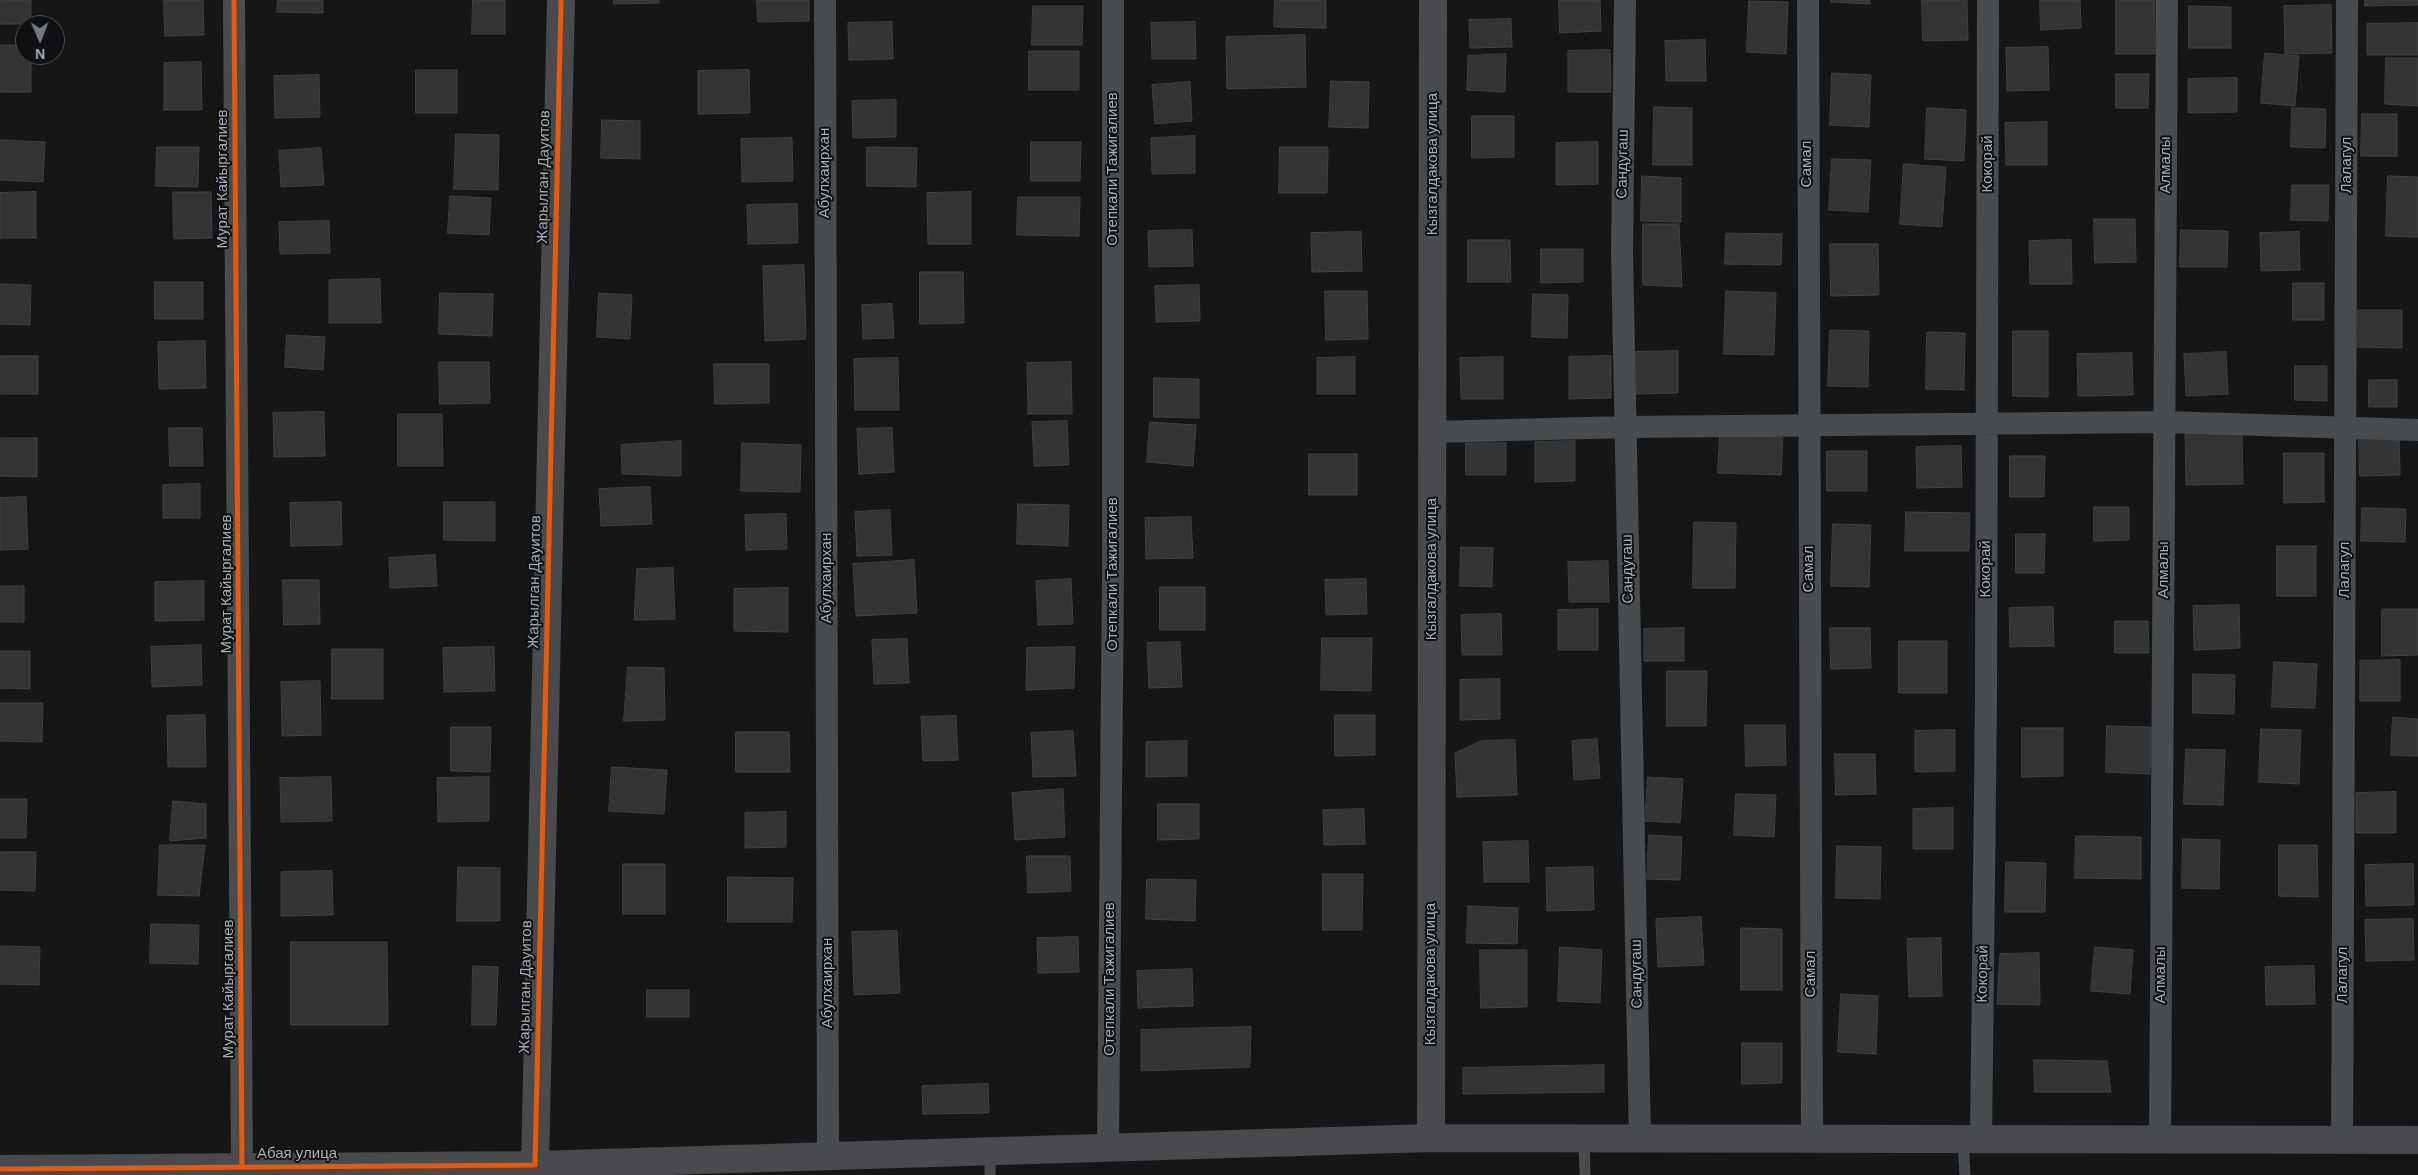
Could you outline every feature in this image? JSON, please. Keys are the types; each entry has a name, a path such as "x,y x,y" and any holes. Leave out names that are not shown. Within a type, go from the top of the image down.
{"street":[{"name":"Мурат Кайыргалиев","path":"234,0 242,1167"},
{"name":"Жарылган Дауитов","path":"528,1170 561,0"},
{"name":"Абулхаирхан","path":"825,0 828,1156"},
{"name":"Отепкали Тажигалиев","path":"1108,1148 1113,570 1113,0"},
{"name":"Кызгалдакова улица","path":"1431,1138 1433,0"},
{"name":"Сандугаш","path":"1625,0 1622,252 1640,1138"},
{"name":"Самал","path":"1808,0 1812,1138"},
{"name":"Кокорай","path":"1972,1139 1987,423 1988,0"},
{"name":"Алмалы","path":"2160,1139 2167,0"},
{"name":"Лалагул","path":"2342,1140 2347,0"},
{"path":"1432,432 1626,427 2165,422 2418,430"},
{"name":"Абая улица","path":"0,1169 242,1167 410,1171 528,1170 828,1156 990,1163 1108,1148 1431,1138 2418,1140"}],"lane":[{"path":"1584,1138 1585,1175"},
{"path":"1965,1175 1972,1139"}],"building":[{"path":"0,0 31,0 31,15 15,15 15,24 0,24"},
{"path":"164,0 203,0 204,35 165,36"},
{"path":"278,0 323,0 323,13 277,12"},
{"path":"473,0 505,0 505,34 472,34"},
{"path":"614,0 659,0 659,3 614,4"},
{"path":"757,0 809,0 809,21 758,22"},
{"path":"1275,0 1326,0 1326,28 1274,27"},
{"path":"1559,0 1600,0 1601,31 1560,33"},
{"path":"1831,0 1870,0 1870,4 1831,2"},
{"path":"1922,0 1967,0 1968,40 1923,41"},
{"path":"2040,0 2080,0 2081,28 2041,30"},
{"path":"2116,0 2155,0 2155,54 2116,54"},
{"path":"2365,0 2418,0 2418,5 2365,6"},
{"path":"1749,1 1788,2 1786,54 1747,52"},
{"path":"2331,5 2332,53 2285,54 2284,6"},
{"path":"1033,6 1083,6 1082,45 1032,45"},
{"path":"2189,6 2231,7 2231,48 2189,48"},
{"path":"1511,19 1512,47 1470,48 1469,20"},
{"path":"892,22 893,59 849,60 848,23"},
{"path":"1195,22 1196,59 1152,59 1151,23"},
{"path":"2418,23 2418,55 2367,55 2367,24"},
{"path":"1305,35 1306,87 1227,89 1226,37"},
{"path":"1705,40 1706,81 1666,81 1665,41"},
{"path":"0,45 15,45 15,65 31,65 31,92 0,92"},
{"path":"2048,47 2049,90 2007,91 2006,48"},
{"path":"1610,50 1611,92 1568,92 1568,51"},
{"path":"1029,51 1079,51 1079,90 1029,90"},
{"path":"2265,53 2299,56 2295,106 2261,103"},
{"path":"1506,54 1505,92 1467,90 1468,56"},
{"path":"2386,58 2418,58 2418,106 2385,104"},
{"path":"201,62 202,110 164,110 164,63"},
{"path":"416,70 457,70 457,113 416,113"},
{"path":"749,70 750,113 698,114 698,71"},
{"path":"1832,73 1871,75 1869,127 1830,125"},
{"path":"2116,74 2149,74 2148,108 2116,108"},
{"path":"319,75 320,117 275,118 274,76"},
{"path":"2237,78 2237,112 2188,113 2188,79"},
{"path":"1331,81 1369,82 1368,128 1329,127"},
{"path":"1190,82 1192,121 1155,124 1152,85"},
{"path":"896,100 896,137 853,138 852,101"},
{"path":"1654,107 1692,108 1692,165 1653,165"},
{"path":"1927,108 1966,110 1964,161 1925,159"},
{"path":"2292,108 2326,109 2325,148 2291,147"},
{"path":"2362,114 2397,114 2397,156 2361,156"},
{"path":"1472,116 1514,116 1514,157 1472,158"},
{"path":"602,120 640,121 640,159 601,158"},
{"path":"2047,122 2047,165 2006,165 2005,123"},
{"path":"456,134 499,135 498,190 454,189"},
{"path":"1195,136 1195,173 1152,174 1151,138"},
{"path":"792,138 793,181 742,182 741,139"},
{"path":"0,140 45,142 43,182 0,180"},
{"path":"1031,142 1081,142 1080,181 1031,181"},
{"path":"1598,142 1598,184 1556,185 1556,143"},
{"path":"157,147 199,147 198,187 156,186"},
{"path":"867,147 917,148 916,187 867,186"},
{"path":"1280,147 1328,147 1327,193 1279,193"},
{"path":"321,148 324,185 281,187 279,151"},
{"path":"1832,159 1871,160 1868,212 1829,210"},
{"path":"1904,164 1946,167 1942,227 1900,224"},
{"path":"1642,176 1681,178 1681,222 1641,221"},
{"path":"2388,176 2418,177 2418,237 2386,236"},
{"path":"2292,185 2329,185 2328,221 2291,220"},
{"path":"36,192 36,238 0,238 0,193"},
{"path":"173,192 211,192 212,238 174,239"},
{"path":"971,192 971,244 928,244 927,193"},
{"path":"450,196 491,198 489,235 448,233"},
{"path":"1018,197 1080,197 1079,236 1017,235"},
{"path":"797,204 798,243 748,244 747,205"},
{"path":"2094,219 2135,219 2136,262 2095,263"},
{"path":"329,221 330,253 280,254 279,222"},
{"path":"1643,224 1679,224 1682,287 1643,285"},
{"path":"1192,230 1193,266 1149,267 1148,231"},
{"path":"2181,230 2228,231 2227,267 2180,267"},
{"path":"1361,232 1362,271 1312,272 1311,233"},
{"path":"2299,232 2300,270 2261,271 2260,233"},
{"path":"1726,233 1782,234 1781,265 1725,264"},
{"path":"1468,240 1510,240 1511,282 1468,282"},
{"path":"2071,240 2072,284 2030,284 2029,241"},
{"path":"1830,244 1878,244 1879,295 1831,296"},
{"path":"1541,249 1583,249 1583,282 1541,283"},
{"path":"804,265 806,339 765,341 763,266"},
{"path":"920,272 963,272 964,323 920,324"},
{"path":"380,279 381,323 329,323 329,280"},
{"path":"155,282 203,282 203,319 155,319"},
{"path":"2293,283 2324,283 2324,320 2293,320"},
{"path":"0,284 31,285 30,325 0,324"},
{"path":"1199,285 1200,321 1156,322 1155,286"},
{"path":"1325,291 1367,291 1368,339 1326,340"},
{"path":"1726,291 1776,293 1774,355 1724,354"},
{"path":"440,293 493,294 492,336 439,334"},
{"path":"599,293 632,295 630,339 597,337"},
{"path":"1533,294 1568,295 1567,338 1532,337"},
{"path":"892,304 894,338 863,339 862,305"},
{"path":"2358,310 2402,310 2402,348 2357,347"},
{"path":"1830,330 1869,331 1868,387 1828,386"},
{"path":"2013,331 2048,331 2048,397 2013,396"},
{"path":"1927,332 1965,333 1964,390 1926,389"},
{"path":"287,335 325,337 323,370 285,367"},
{"path":"205,341 206,388 159,389 158,342"},
{"path":"1678,351 1678,393 1636,394 1635,352"},
{"path":"2226,352 2228,394 2186,396 2184,354"},
{"path":"2132,353 2133,395 2078,396 2077,354"},
{"path":"0,356 38,356 38,394 0,394"},
{"path":"1611,356 1611,398 1569,399 1569,357"},
{"path":"1355,357 1355,394 1317,394 1317,358"},
{"path":"1503,357 1503,399 1461,399 1460,358"},
{"path":"898,358 899,410 855,410 854,359"},
{"path":"439,362 489,362 490,403 440,404"},
{"path":"1071,362 1072,414 1028,414 1027,363"},
{"path":"714,364 769,364 769,403 715,404"},
{"path":"2295,366 2327,366 2327,401 2295,400"},
{"path":"1154,378 1199,379 1199,418 1154,417"},
{"path":"2369,380 2397,380 2397,407 2369,407"},
{"path":"324,412 325,456 274,457 273,413"},
{"path":"398,414 442,414 443,466 398,466"},
{"path":"1067,421 1069,465 1034,466 1032,422"},
{"path":"1150,422 1196,425 1193,466 1147,462"},
{"path":"169,428 202,428 203,466 170,466"},
{"path":"892,428 894,472 859,474 857,429"},
{"path":"2242,431 2243,484 2186,485 2185,432"},
{"path":"1720,435 1783,437 1781,475 1718,473"},
{"path":"2359,435 2399,435 2400,475 2360,476"},
{"path":"0,438 37,438 37,477 0,476"},
{"path":"681,441 681,476 622,474 621,445"},
{"path":"1575,441 1575,481 1535,482 1535,442"},
{"path":"742,443 801,445 800,492 741,491"},
{"path":"1466,443 1506,443 1506,475 1466,475"},
{"path":"1961,446 1962,487 1917,488 1916,447"},
{"path":"1827,451 1867,451 1867,491 1827,491"},
{"path":"2284,453 2324,453 2324,502 2284,503"},
{"path":"1309,454 1357,454 1357,495 1309,495"},
{"path":"2010,456 2045,456 2044,497 2010,497"},
{"path":"200,484 200,518 163,518 163,485"},
{"path":"650,487 652,524 601,526 599,489"},
{"path":"26,497 28,549 0,550 0,498"},
{"path":"341,502 342,545 291,546 290,503"},
{"path":"444,502 495,502 495,541 444,540"},
{"path":"1018,504 1069,505 1068,546 1017,544"},
{"path":"2094,507 2129,507 2129,540 2094,541"},
{"path":"2362,508 2406,509 2405,542 2361,541"},
{"path":"890,510 892,555 857,556 855,512"},
{"path":"1906,512 1970,513 1969,551 1905,551"},
{"path":"786,514 787,549 746,550 745,515"},
{"path":"1191,517 1193,558 1146,559 1145,518"},
{"path":"1694,522 1736,523 1735,588 1693,588"},
{"path":"1833,524 1871,525 1869,587 1831,586"},
{"path":"2016,534 2045,534 2044,573 2016,573"},
{"path":"2277,546 2316,546 2316,596 2277,596"},
{"path":"1461,547 1493,548 1492,587 1460,586"},
{"path":"435,555 437,586 390,588 389,558"},
{"path":"914,560 917,613 856,616 853,564"},
{"path":"1608,561 1609,602 1569,602 1568,562"},
{"path":"673,568 675,619 634,620 637,569"},
{"path":"1071,579 1073,624 1038,625 1036,581"},
{"path":"1366,579 1367,614 1326,615 1325,580"},
{"path":"283,580 319,580 320,624 284,625"},
{"path":"204,581 204,620 155,621 155,582"},
{"path":"0,586 24,586 24,622 0,622"},
{"path":"1160,587 1205,587 1205,630 1160,630"},
{"path":"788,588 788,632 734,631 734,589"},
{"path":"2239,605 2240,648 2194,650 2193,606"},
{"path":"2053,607 2054,646 2010,647 2009,608"},
{"path":"1598,609 1598,650 1558,650 1558,610"},
{"path":"2382,609 2418,609 2418,655 2382,656"},
{"path":"1501,614 1502,655 1462,655 1461,615"},
{"path":"2115,621 2148,621 2149,653 2115,653"},
{"path":"1684,628 1684,661 1644,661 1644,629"},
{"path":"1830,628 1870,628 1871,668 1831,669"},
{"path":"1322,638 1372,638 1371,691 1321,690"},
{"path":"907,639 909,683 874,684 872,640"},
{"path":"1899,641 1947,641 1947,693 1899,693"},
{"path":"1180,642 1182,687 1149,688 1147,643"},
{"path":"201,645 202,685 152,687 151,647"},
{"path":"494,647 495,691 444,692 443,648"},
{"path":"1075,647 1074,688 1026,690 1027,648"},
{"path":"332,649 383,649 383,699 332,699"},
{"path":"0,651 30,651 30,689 0,688"},
{"path":"2400,660 2400,701 2360,701 2360,661"},
{"path":"2274,662 2317,664 2315,708 2272,707"},
{"path":"628,667 664,668 665,720 624,721"},
{"path":"1667,671 1707,671 1706,726 1667,726"},
{"path":"2193,674 2235,675 2234,714 2193,713"},
{"path":"1500,679 1500,719 1460,720 1460,680"},
{"path":"320,681 321,735 282,736 281,682"},
{"path":"0,703 43,703 42,742 0,741"},
{"path":"205,715 206,767 168,767 167,716"},
{"path":"1335,715 1375,715 1375,755 1335,756"},
{"path":"956,716 958,760 923,761 921,717"},
{"path":"2393,717 2418,719 2418,756 2391,755"},
{"path":"1745,725 1785,725 1786,765 1746,766"},
{"path":"2107,726 2151,727 2150,774 2106,772"},
{"path":"451,727 491,727 490,772 451,771"},
{"path":"2022,728 2063,728 2063,776 2022,777"},
{"path":"2261,729 2301,730 2299,784 2259,782"},
{"path":"1955,730 1955,771 1915,772 1915,731"},
{"path":"1073,731 1076,776 1033,777 1031,733"},
{"path":"736,732 789,732 790,772 736,772"},
{"path":"1597,739 1600,778 1574,780 1572,741"},
{"path":"1515,740 1517,795 1457,797 1455,753 1481,741"},
{"path":"1187,741 1187,776 1146,777 1146,742"},
{"path":"2186,749 2225,750 2223,805 2184,804"},
{"path":"1835,754 1875,754 1876,794 1836,795"},
{"path":"612,767 667,770 664,814 609,811"},
{"path":"331,777 332,821 281,822 280,778"},
{"path":"489,777 489,821 438,822 437,778"},
{"path":"1648,777 1683,779 1680,823 1645,821"},
{"path":"1063,789 1065,837 1015,840 1012,793"},
{"path":"2396,792 2396,833 2356,833 2356,793"},
{"path":"1736,794 1776,795 1774,837 1734,835"},
{"path":"0,799 27,799 26,838 0,838"},
{"path":"173,801 206,804 206,838 170,841"},
{"path":"1158,804 1199,804 1199,839 1158,840"},
{"path":"1953,808 1953,849 1913,849 1913,809"},
{"path":"1364,809 1365,844 1324,845 1323,810"},
{"path":"786,812 786,847 745,848 745,813"},
{"path":"1649,835 1682,837 1680,880 1647,879"},
{"path":"2076,836 2141,837 2141,879 2075,878"},
{"path":"2183,839 2220,840 2219,889 2182,888"},
{"path":"1528,841 1529,882 1484,882 1483,842"},
{"path":"160,845 205,845 199,896 158,895"},
{"path":"2279,845 2317,845 2318,897 2279,896"},
{"path":"1837,846 1881,847 1880,899 1836,898"},
{"path":"0,852 36,852 35,891 0,890"},
{"path":"1027,856 1070,856 1071,891 1028,893"},
{"path":"2006,862 2046,863 2045,912 2005,912"},
{"path":"623,864 665,864 665,914 623,914"},
{"path":"2413,864 2414,905 2366,906 2365,865"},
{"path":"458,867 500,868 500,921 457,921"},
{"path":"1593,867 1594,910 1547,911 1546,868"},
{"path":"332,871 333,915 281,916 281,872"},
{"path":"1323,874 1363,874 1362,930 1323,930"},
{"path":"728,877 793,878 792,922 728,922"},
{"path":"1147,879 1196,880 1195,921 1146,919"},
{"path":"1468,906 1518,908 1517,944 1467,943"},
{"path":"1701,917 1704,965 1658,967 1656,919"},
{"path":"2413,919 2414,960 2366,961 2365,920"},
{"path":"151,924 199,925 198,964 150,963"},
{"path":"1741,928 1782,929 1782,990 1741,990"},
{"path":"897,931 900,993 854,995 852,932"},
{"path":"1078,937 1079,972 1038,973 1037,938"},
{"path":"1941,938 1942,996 1909,997 1907,939"},
{"path":"291,942 387,942 388,1025 291,1025"},
{"path":"0,946 40,947 39,985 0,984"},
{"path":"1560,947 1602,950 1600,1003 1558,1001"},
{"path":"2095,947 2133,950 2130,994 2091,991"},
{"path":"1480,950 1527,950 1527,1007 1481,1008"},
{"path":"2039,953 2040,1005 1997,1004 2000,954"},
{"path":"473,966 498,967 496,1025 472,1025"},
{"path":"2314,966 2315,1004 2266,1005 2265,967"},
{"path":"1192,969 1193,1006 1138,1008 1137,971"},
{"path":"647,990 689,990 689,1017 647,1017"},
{"path":"1841,994 1878,996 1876,1054 1838,1052"},
{"path":"1251,1027 1250,1067 1141,1071 1141,1030"},
{"path":"1742,1043 1782,1043 1782,1083 1742,1084"},
{"path":"2034,1060 2107,1061 2111,1092 2035,1092"},
{"path":"1604,1065 1604,1092 1463,1094 1463,1068"},
{"path":"988,1084 989,1113 923,1114 922,1086"}],"cycle path":[{"path":"234,0 242,1167"},
{"path":"0,1169 535,1165 561,0"}]}
